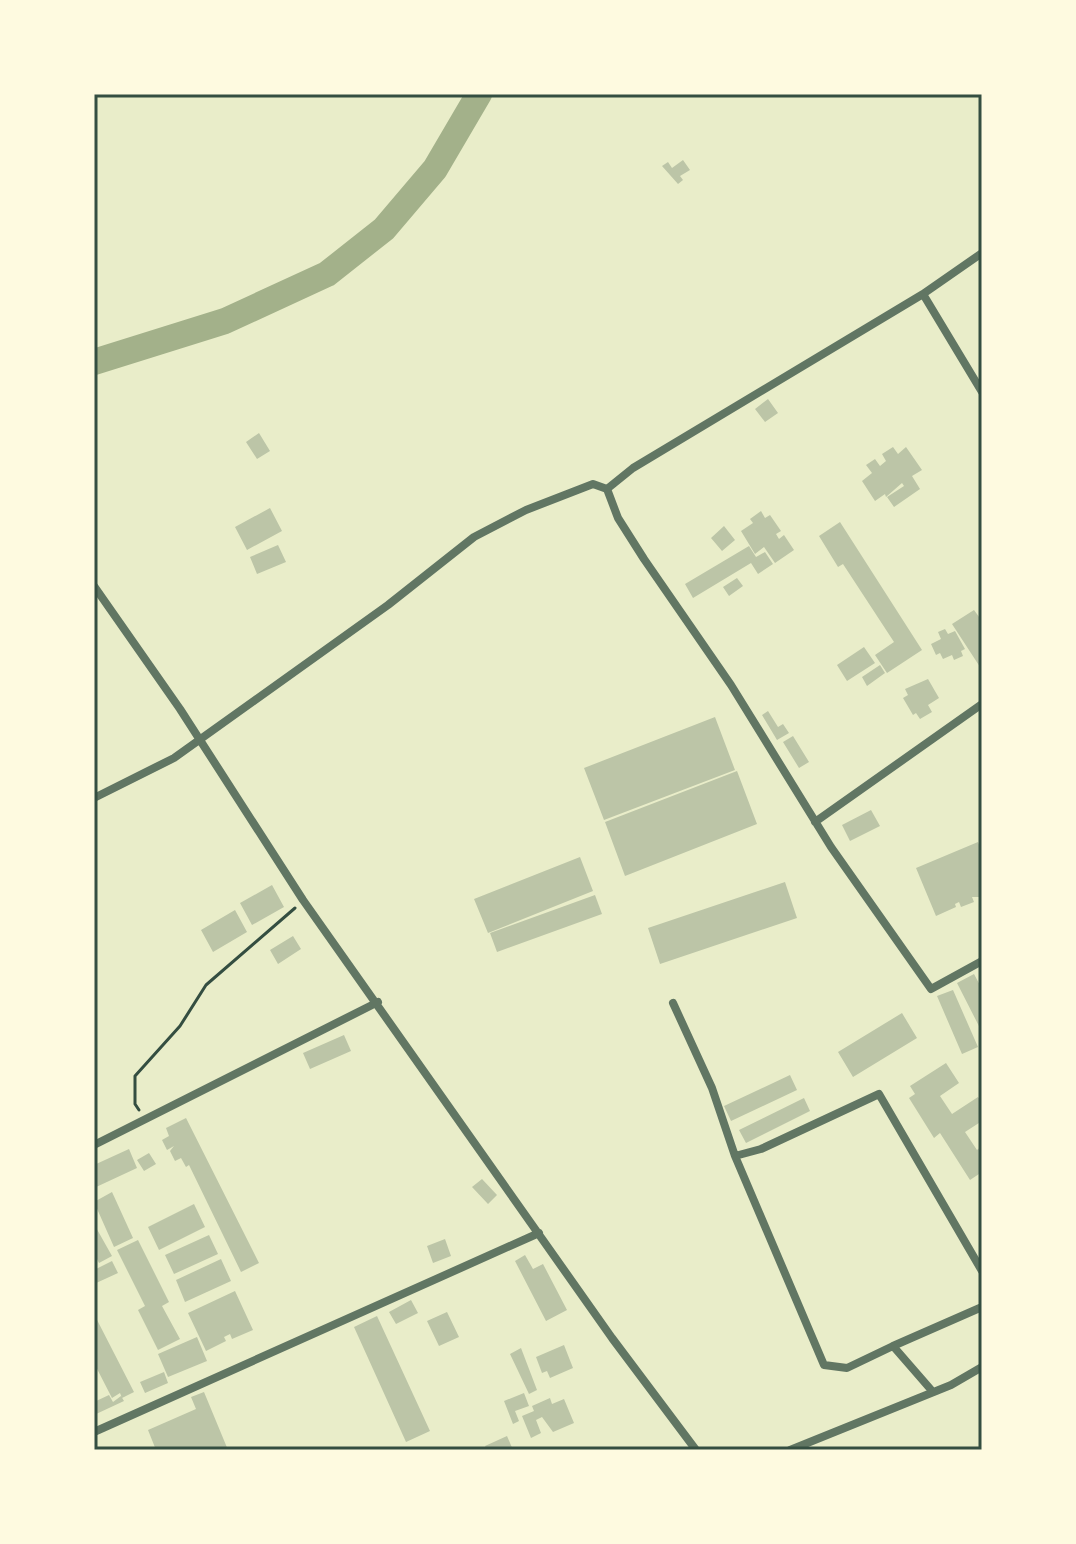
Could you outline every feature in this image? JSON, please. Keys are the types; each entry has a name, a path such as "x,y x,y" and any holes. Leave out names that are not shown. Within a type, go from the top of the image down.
{"street":[{"path":"607,489 633,468 923,294 982,253"},
{"path":"923,294 982,392"},
{"path":"94,798 174,758 388,605 474,537 526,510 593,484 607,489 618,518 731,685 815,822 931,989 982,961"},
{"path":"94,586 303,900 378,1002 612,1338 696,1450"},
{"path":"815,822 982,704"},
{"path":"94,1145 378,1002"},
{"path":"673,1003 712,1088 735,1156 824,1365 847,1368 982,1307"},
{"path":"735,1156 761,1149 879,1094 982,1271"},
{"path":"94,1432 539,1233"},
{"path":"893,1346 933,1392"},
{"path":"790,1450 933,1392 982,1367"}],"path":[{"path":"147,1119 135,1104 135,1076 180,1026 206,985 303,900"}],"building":[{"path":"683,160 690,170 680,176 683,180 678,184 662,166 668,162 672,168"},
{"path":"768,399 778,413 765,422 755,409"},
{"path":"259,433 270,451 257,459 246,442"},
{"path":"893,447 898,454 906,447 922,470 912,476 920,489 894,507 887,497 904,486 902,483 886,497 885,494 875,501 862,481 872,473 866,465 875,459 880,466 886,461 882,454"},
{"path":"270,508 282,531 247,550 235,527"},
{"path":"761,511 765,518 770,515 781,531 776,534 779,539 784,535 794,550 775,563 764,547 755,554 741,531 753,523 750,519"},
{"path":"840,522 922,650 887,673 875,655 894,642 843,564 838,567 819,536"},
{"path":"724,526 735,540 722,551 711,538"},
{"path":"278,545 286,562 257,574 250,557"},
{"path":"749,546 756,557 765,552 773,564 758,574 751,563 693,598 685,584"},
{"path":"737,578 743,586 729,596 723,587"},
{"path":"974,610 982,621 982,670 952,624"},
{"path":"945,629 948,634 955,631 965,649 961,651 963,656 954,660 952,655 943,659 940,653 936,655 931,644 941,639 938,632"},
{"path":"864,647 875,663 847,681 837,665"},
{"path":"880,665 885,673 867,686 862,677"},
{"path":"928,679 939,698 928,705 932,712 920,719 916,713 913,715 903,698 908,695 905,689"},
{"path":"768,711 778,727 783,724 789,733 777,740 762,715"},
{"path":"715,717 735,770 604,820 584,768"},
{"path":"793,736 809,762 799,768 783,742"},
{"path":"737,771 757,824 625,876 605,822"},
{"path":"871,810 880,826 850,841 842,825"},
{"path":"978,842 982,852 982,897 972,897 974,902 961,907 959,902 955,904 956,907 936,916 916,868"},
{"path":"580,857 593,891 488,933 474,899"},
{"path":"785,882 797,918 660,964 648,928"},
{"path":"272,885 284,907 252,925 240,903"},
{"path":"595,895 602,914 497,952 490,933"},
{"path":"235,910 247,932 213,952 201,930"},
{"path":"293,936 301,949 278,964 270,950"},
{"path":"974,974 982,989 982,1032 957,983"},
{"path":"953,990 978,1047 962,1054 937,996"},
{"path":"902,1013 917,1038 853,1077 838,1052"},
{"path":"344,1035 351,1051 310,1069 303,1053"},
{"path":"946,1063 959,1083 940,1096 952,1114 978,1097 982,1102 982,1121 965,1132 977,1150 982,1146 982,1172 970,1180 940,1133 934,1138 909,1098 915,1094 910,1086"},
{"path":"790,1075 797,1090 731,1121 724,1106"},
{"path":"804,1098 810,1111 746,1143 739,1130"},
{"path":"186,1118 259,1263 241,1272 189,1165 186,1167 181,1158 175,1161 170,1151 174,1146 167,1150 162,1140 169,1136 166,1128"},
{"path":"129,1149 137,1168 94,1188 94,1165"},
{"path":"149,1153 156,1164 144,1171 137,1160"},
{"path":"482,1179 497,1195 488,1204 472,1187"},
{"path":"112,1192 133,1238 114,1247 94,1202"},
{"path":"194,1204 205,1227 159,1250 148,1227"},
{"path":"94,1224 112,1256 99,1263 94,1253"},
{"path":"209,1235 218,1254 174,1274 165,1255"},
{"path":"445,1239 451,1256 433,1263 427,1246"},
{"path":"138,1240 169,1302 162,1306 180,1339 158,1350 138,1310 145,1306 117,1250"},
{"path":"525,1255 533,1269 543,1264 567,1310 546,1321 515,1261"},
{"path":"221,1259 231,1281 185,1302 176,1280"},
{"path":"112,1261 118,1273 94,1284 94,1270"},
{"path":"235,1291 253,1330 232,1339 230,1334 224,1337 226,1341 206,1351 188,1313"},
{"path":"411,1300 418,1313 396,1324 389,1312"},
{"path":"447,1312 459,1337 439,1346 427,1321"},
{"path":"94,1314 134,1392 122,1398 120,1393 112,1398 94,1363"},
{"path":"377,1316 430,1431 406,1442 354,1327"},
{"path":"197,1337 207,1361 168,1377 158,1354"},
{"path":"564,1345 573,1368 550,1378 547,1371 542,1373 536,1357"},
{"path":"521,1348 537,1390 529,1394 510,1354"},
{"path":"164,1372 168,1383 145,1393 140,1382"},
{"path":"204,1392 228,1450 156,1450 148,1430 196,1409 191,1397"},
{"path":"524,1393 529,1406 515,1411 519,1421 513,1424 504,1401"},
{"path":"109,1395 113,1402 121,1396 124,1401 94,1415 94,1402"},
{"path":"550,1398 552,1404 564,1399 574,1423 553,1432 542,1417 536,1420 541,1433 531,1438 522,1416 534,1411 532,1406"},
{"path":"507,1436 513,1450 487,1450 485,1446"}],"waterway":[{"path":"94,362 225,321 327,274 384,229 435,169 479,94"}]}
